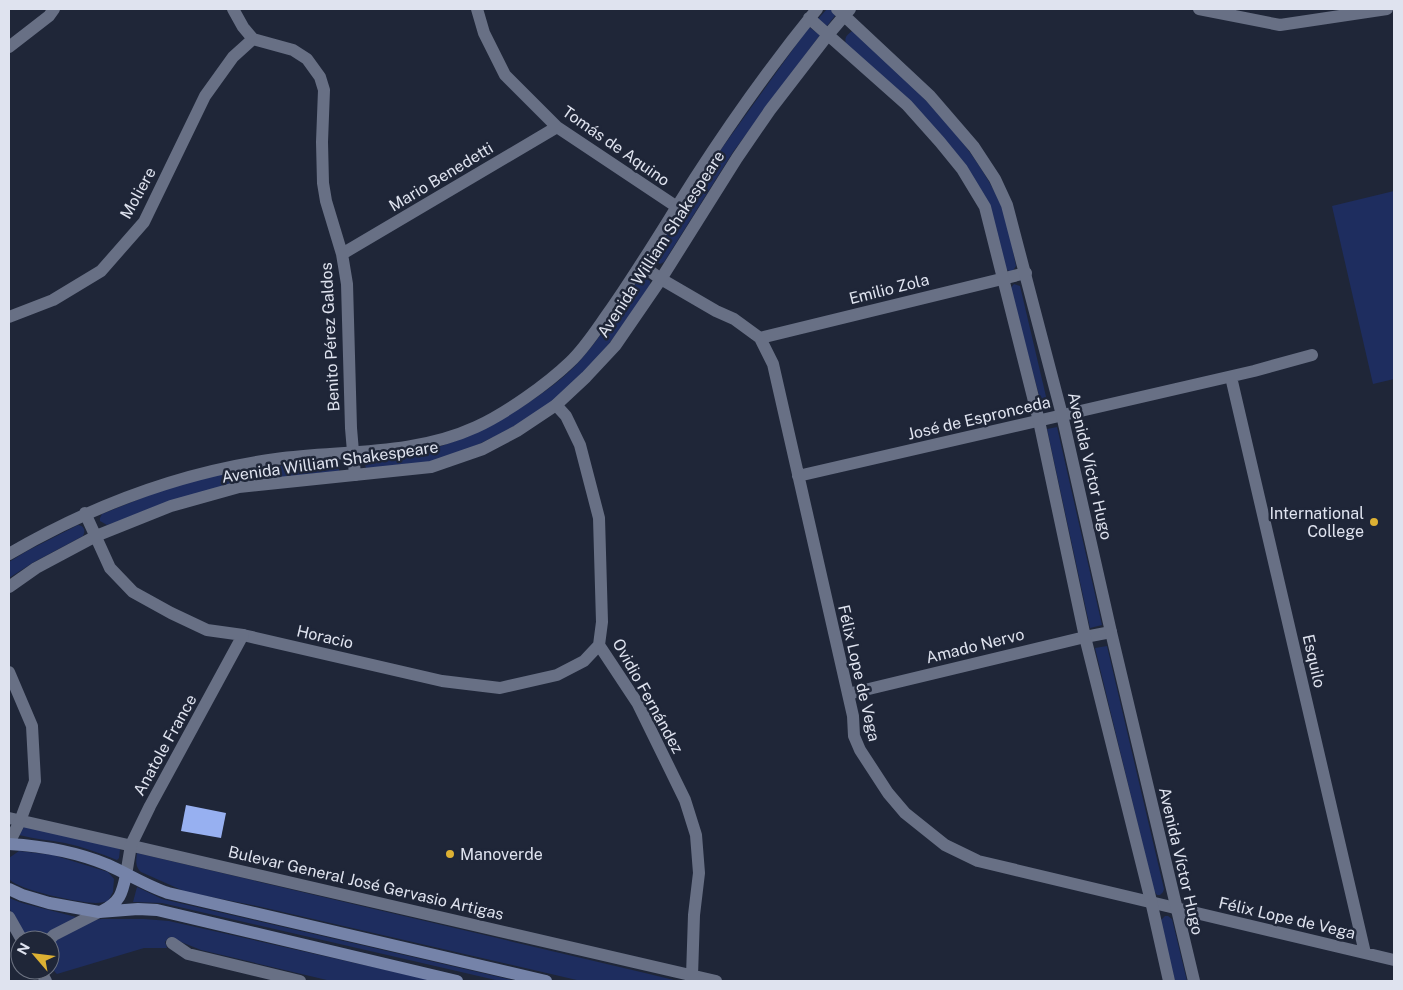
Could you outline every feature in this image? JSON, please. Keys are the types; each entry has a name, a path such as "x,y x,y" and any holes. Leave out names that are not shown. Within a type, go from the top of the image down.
{"main road":[{"path":"9,844 28,845 85,857 108,865 168,893 546,981"},
{"path":"100,912 113,905 119,898 126,875"},
{"path":"9,889 49,903 100,912 138,908 157,910 456,981"}],"street":[{"path":"9,47 49,16 54,9"},
{"path":"233,9 243,27 253,39"},
{"name":"Tomás de Aquino","path":"477,9 484,33 505,75 557,127 677,207"},
{"path":"1199,9 1280,25 1387,9"},
{"name":"Avenida William Shakespeare","path":"9,586 36,568 96,536 171,506 239,487 431,467 483,449 517,431 556,405 615,346 661,279 737,158 770,110 844,11"},
{"name":"Avenida Víctor Hugo","path":"844,11 930,96 974,147 995,179 1007,205 1062,415 1111,632 1194,981"},
{"path":"813,13 827,36 907,105 940,142 962,169 985,207 1039,421 1085,637 1169,981"},
{"name":"Avenida William Shakespeare","path":"9,554 85,513 162,485 233,466 297,456 353,453 423,445 477,426 540,388 571,361 597,329 641,266 677,207 750,96 813,13"},
{"name":"Benito Pérez Galdos","path":"253,39 293,50 307,60 320,77 324,90 323,183 326,201 342,254 347,284 350,428 355,475"},
{"name":"Moliere","path":"9,317 54,300 100,271 144,222 205,96 233,57 253,39"},
{"name":"Mario Benedetti","path":"342,254 557,127"},
{"name":"Félix Lope de Vega","path":"641,266 716,311 734,319 760,338 772,364 848,694 854,736 872,771 905,813 945,845 978,861 1394,960"},
{"name":"Emilio Zola","path":"760,338 1026,273"},
{"name":"José de Espronceda","path":"798,476 1232,376 1312,355"},
{"name":"Esquilo","path":"1232,376 1365,953"},
{"name":"Ovidio Fernández","path":"556,405 566,416 580,444 599,518 602,622 599,645 638,704 685,800 696,835 699,873 694,914 692,976"},
{"name":"Horacio","path":"85,513 110,568 133,592 171,614 206,630 243,635 442,681 500,688 557,675 584,661 599,645"},
{"name":"Amado Nervo","path":"848,694 1111,632"},
{"name":"Anatole France","path":"126,875 131,845 150,806 243,635"},
{"path":"9,672 32,726 35,781 14,820 9,844"},
{"name":"Bulevar General José Gervasio Artigas","path":"14,820 131,845 716,981"},
{"path":"60,932 100,912"},
{"path":"9,917 16,930"},
{"path":"172,943 188,954 300,981"}],"shaded area":[{"path":"827,9 832,9 837,13 827,26 818,19"},
{"path":"809,27 820,35 733,152 664,262 660,264 653,259 654,255 722,148"},
{"path":"852,31 857,32 918,92 938,113 974,158 1002,207 1016,266 1012,272 1005,269 980,188 846,44 846,36"},
{"path":"1394,191 1394,379 1373,384 1332,206"},
{"path":"643,277 650,281 650,286 610,342 584,374 551,402 492,438 450,456 416,465 366,468 367,458 420,452 446,444 486,427 527,404 576,365 593,345 639,279"},
{"path":"1014,284 1020,286 1048,405 1042,406 1010,289"},
{"path":"1057,427 1102,625 1090,628 1047,429"},
{"path":"335,461 339,464 339,471 238,482 107,525 100,521 102,514 162,490 235,470"},
{"path":"78,525 84,529 83,536 34,562 9,578 9,562"},
{"path":"1107,646 1164,889 1160,895 1157,895 1154,891 1095,648"},
{"path":"26,824 120,849 119,858 117,860 65,843 19,835"},
{"path":"19,851 53,855 108,872 114,879 113,892 108,901 96,903 64,898 24,887 9,879 9,858"},
{"path":"137,853 678,981 581,981 257,906 186,892 141,872 137,866"},
{"path":"137,887 162,899 517,981 500,981 162,903 133,902"},
{"path":"9,898 76,917 55,930 21,930 9,908"},
{"path":"1165,916 1172,919 1187,981 1175,981 1160,921"},
{"path":"144,919 169,921 435,981 331,981 201,950 169,937 165,942 167,948 144,948 60,973 60,938 94,920"}],"building":[{"path":"186,805 226,813 221,838 181,831"}],"place":[{"name":"International College","path":"1374,522"},
{"name":"Manoverde","path":"450,854"}]}
